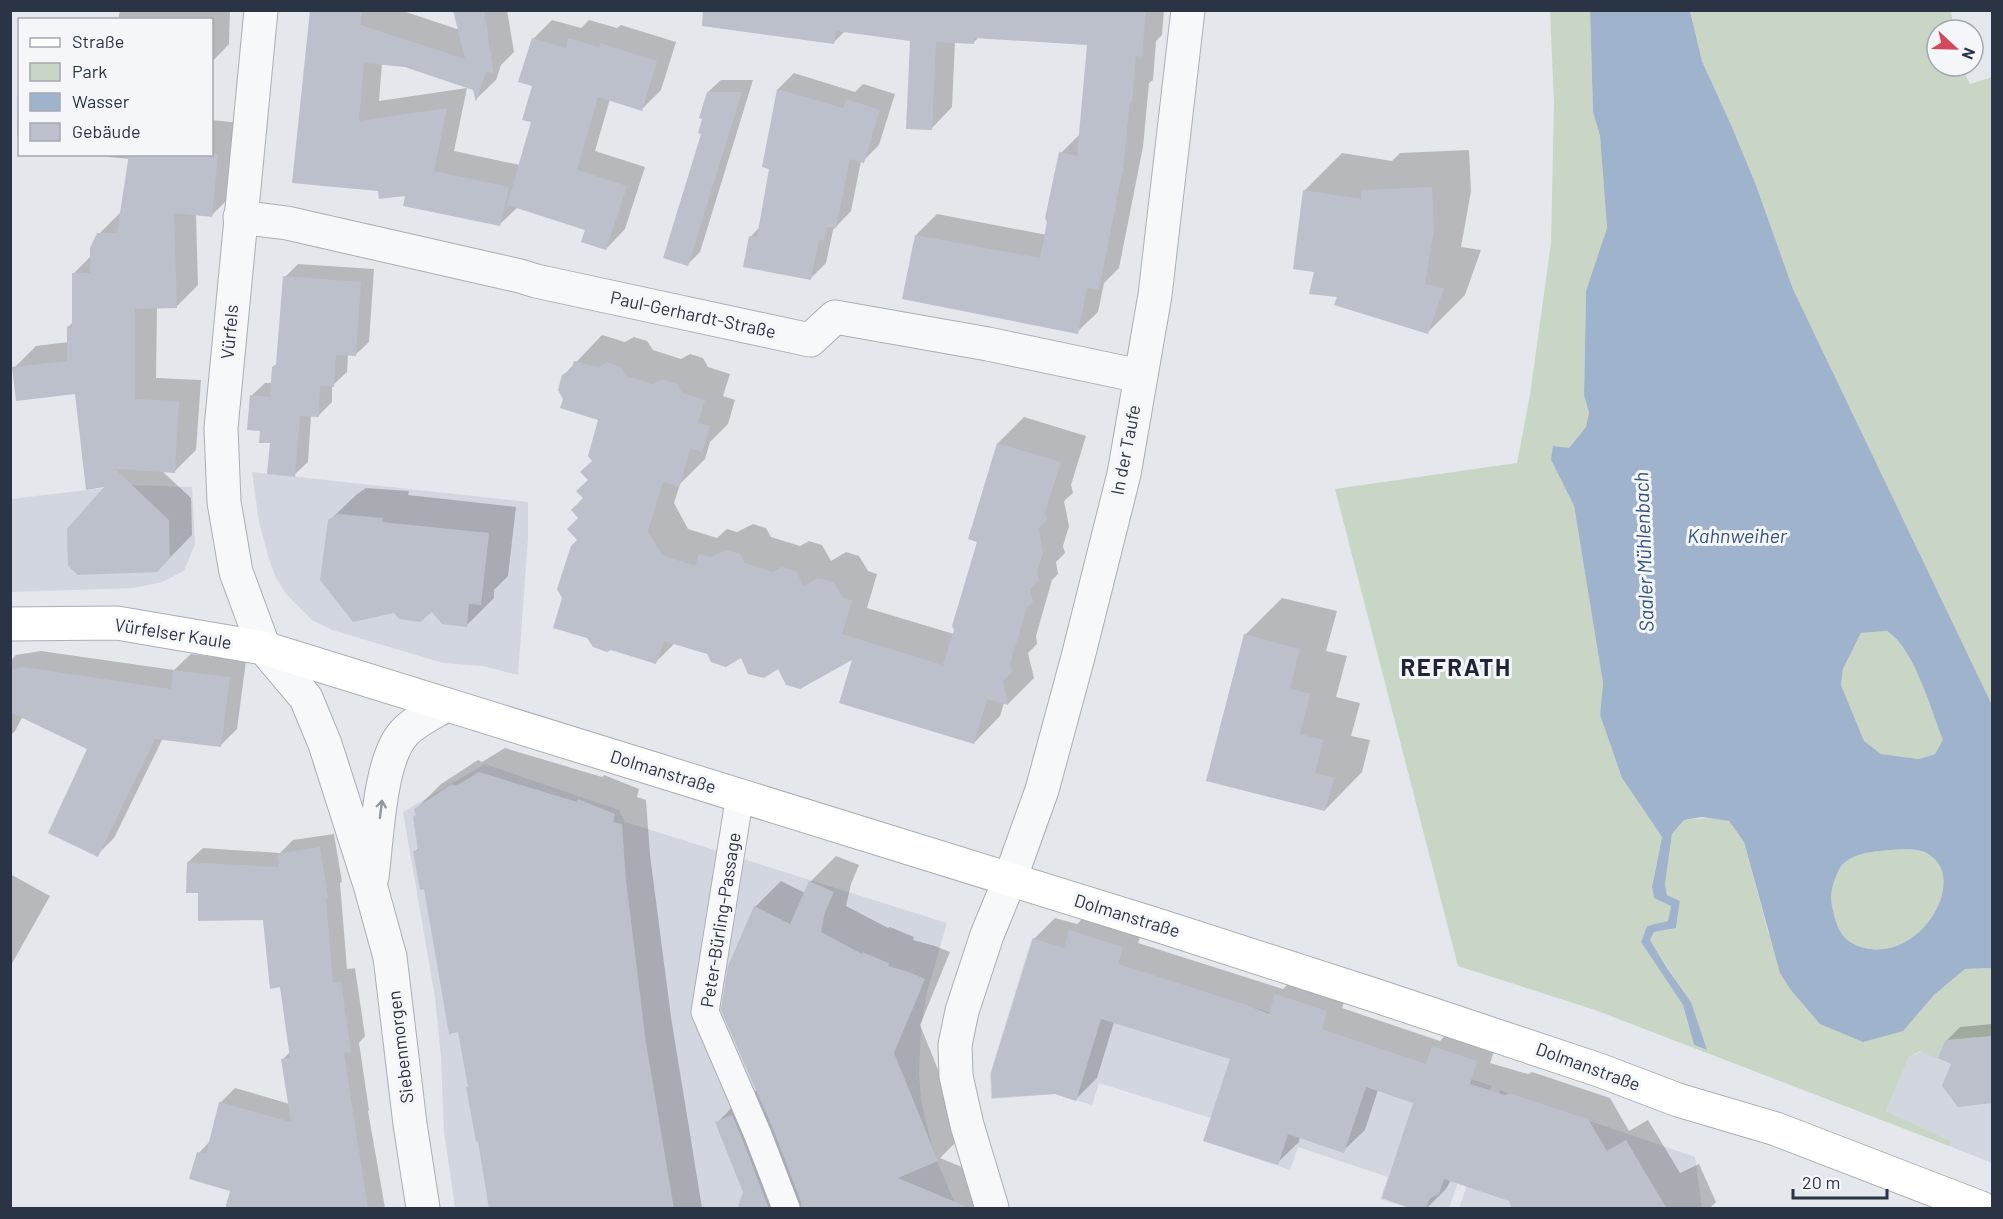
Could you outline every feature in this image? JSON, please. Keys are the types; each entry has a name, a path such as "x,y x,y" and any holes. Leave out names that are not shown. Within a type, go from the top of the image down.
{"main road":[{"name":"Vürfelser Kaule","path":"10,624 117,623 264,648"},
{"name":"Dolmanstraße","path":"264,648 1374,994 1599,1070 1678,1100 1776,1129 1981,1209"}],"street":[{"name":"Vürfels","path":"261,10 221,428 224,502 236,572 264,648"},
{"name":"In der Taufe","path":"992,1209 967,1125 954,1059 962,1011 987,935 1042,790 1124,474 1155,295 1188,10"},
{"name":"Paul-Gerhardt-Straße","path":"240,217 287,223 536,281 810,340 835,317 988,344 1140,376"},
{"name":"Siebenmorgen","path":"264,648 306,698 325,744 371,888 390,957 410,1124 423,1209"},
{"name":"Siebenmorgen","path":"371,888 385,773 396,742 405,731 446,705"},
{"name":"Peter-Bürling-Passage","path":"740,795 705,1012 758,1135 786,1209"}],"shaded area":[{"path":"252,472 528,502 528,538 518,675 483,666 443,663 332,630 312,620 286,594 275,576 259,522"},
{"path":"130,485 192,487 195,544 184,571 162,582 134,588 11,592 11,499"},
{"path":"485,764 619,810 625,822 947,923 927,992 921,1027 919,1073 921,1101 936,1159 957,1208 455,1208 444,1132 441,1056 435,997 403,812"},
{"path":"1032,938 1262,1010 1492,1086 1449,1208 1409,1208 1380,1199 1388,1177 1298,1147 1290,1170 1204,1141 1211,1118 1099,1083 1092,1105 1055,1094 991,1099 990,1074"},
{"path":"1992,1036 1992,1163 1949,1146 1951,1141 1886,1111 1909,1057 1945,1041"},
{"path":"1500,1090 1695,1157 1702,1208 1459,1208"}],"green space":[{"path":"1550,11 1590,11 1593,112 1600,136 1607,228 1586,291 1584,395 1589,413 1587,427 1569,448 1551,460 1574,506 1603,683 1600,715 1622,778 1662,837 1652,887 1654,898 1671,906 1668,922 1647,926 1641,942 1683,1005 1694,1045 1706,1050 1691,1002 1650,940 1654,932 1676,928 1680,901 1667,895 1665,884 1672,834 1684,820 1712,818 1729,821 1744,842 1769,935 1934,995 1965,969 1992,968 1992,1036 1945,1041 1938,1059 1920,1051 1909,1057 1886,1111 1951,1141 1949,1146 1595,1010 1458,966 1335,489 1517,463 1530,395 1551,243 1554,103"},
{"path":"1690,11 1951,11 1952,18 1925,18 1925,78 1967,78 1970,84 1992,77 1992,705 1793,289 1756,185 1702,61"},
{"path":"1887,631 1897,639 1913,665 1944,740 1935,754 1919,759 1881,754 1864,742 1841,685 1843,669 1861,633"},
{"path":"1911,849 1926,853 1940,867 1944,884 1939,902 1929,921 1914,936 1895,947 1873,949 1850,942 1836,924 1831,902 1831,894 1841,866 1850,859 1866,853"}],"water":[{"name":"Kahnweiher","path":"1590,11 1690,11 1702,61 1756,185 1793,289 1992,705 1992,968 1965,969 1934,995 1903,1031 1863,1042 1820,1024 1790,989 1780,973 1744,842 1729,821 1702,817 1684,820 1672,834 1665,884 1667,895 1680,901 1676,928 1654,932 1650,940 1691,1002 1707,1050 1694,1045 1683,1005 1641,942 1647,926 1668,921 1671,906 1654,898 1652,887 1662,837 1622,778 1600,715 1603,683 1574,506 1551,460 1553,446 1569,448 1586,427 1589,413 1584,395 1586,291 1607,228 1600,136 1593,112","holes":["1887,631 1897,639 1905,651 1927,697 1943,740 1935,754 1919,759 1881,754 1864,741 1841,685 1843,669 1861,633","1911,849 1926,853 1940,867 1944,884 1939,902 1929,921 1914,936 1895,947 1873,949 1850,942 1838,928 1831,902 1831,894 1841,866 1850,859 1866,853"]}],"building":[{"path":"310,10 362,10 361,25 465,59 453,10 484,10 494,74 486,72 476,102 473,90 405,67 364,63 359,121 447,108 434,171 509,187 500,226 403,206 405,196 379,199 378,191 292,183"},
{"path":"703,10 1146,10 1142,57 1136,56 1123,169 1099,290 1087,288 1078,334 902,299 915,235 1040,258 1047,222 1045,218 1059,152 1077,156 1087,45 974,38 974,44 936,42 932,130 906,129 910,41 836,31 834,44 702,26"},
{"path":"532,38 566,48 568,38 599,47 600,43 657,61 642,111 598,97 577,170 627,186 606,250 581,242 585,230 507,205 531,122 522,120 532,86 518,82"},
{"path":"777,89 843,108 846,99 880,110 864,163 850,159 836,228 827,227 824,241 819,239 811,280 743,267 749,236 757,237 769,169 762,167"},
{"path":"707,92 742,92 688,266 663,258 701,134 698,133 702,119 699,118"},
{"path":"213,154 218,154 212,217 174,213 177,308 135,309 135,399 179,401 175,473 115,469 169,520 170,558 157,572 78,575 68,566 67,529 104,487 86,490 75,394 16,401 12,367 67,361 67,326 72,329 72,273 90,273 90,248 97,233 117,233 129,156 213,156"},
{"path":"1432,187 1434,230 1425,284 1444,288 1428,334 1334,305 1337,297 1309,294 1314,272 1293,269 1303,190 1361,199 1361,190"},
{"path":"283,276 361,282 356,356 336,355 334,387 320,386 319,417 300,416 295,477 267,474 270,443 259,443 260,431 247,430 250,395 270,397 272,367 276,364"},
{"path":"574,361 598,367 607,362 621,367 626,376 653,384 662,379 677,384 682,393 705,400 698,423 710,426 702,452 691,448 679,487 663,482 648,531 662,555 695,566 699,554 710,557 726,550 740,554 745,563 773,572 781,567 796,571 804,586 818,578 833,582 842,597 852,601 842,634 943,665 977,542 968,539 997,443 1061,462 1045,512 1047,520 1039,528 1043,553 1037,573 1039,581 1030,589 1033,602 1027,608 1010,664 1012,672 1003,681 1008,705 987,699 974,744 839,703 852,660 800,689 786,685 778,669 764,678 748,674 741,658 726,667 711,662 707,654 664,641 656,664 611,650 607,652 593,647 587,638 553,628 562,598 557,589 571,546 577,540 567,529 578,518 571,510 583,498 576,491 588,480 580,472 592,461 588,456 598,420 560,408 563,399 558,390 562,375 571,370"},
{"path":"338,514 383,518 382,522 489,533 481,605 469,604 467,627 442,624 432,612 420,622 399,619 394,613 353,622 320,580 328,520"},
{"path":"1244,634 1300,649 1290,688 1310,694 1300,734 1324,740 1315,773 1334,778 1325,811 1206,781"},
{"path":"23,667 171,689 173,670 230,677 221,747 155,739 98,857 48,833 87,749 10,712 10,670"},
{"path":"479,772 577,802 578,799 615,814 613,822 622,824 626,880 646,1043 674,1209 489,1209 458,1032 449,1034 424,889 420,890 413,851 418,850 414,809 452,784 456,786"},
{"path":"320,847 328,897 326,898 333,982 341,982 351,1052 344,1053 368,1209 225,1209 230,1191 189,1179 197,1152 206,1154 219,1102 291,1122 281,1059 290,1058 280,987 270,989 263,920 198,921 198,893 186,893 187,862 279,867 277,854"},
{"path":"809,881 834,892 825,912 821,932 862,954 862,952 889,963 888,966 925,979 894,1053 938,1161 898,1178 972,1209 801,1209 801,1202 773,1129 721,1010 728,966 754,906 790,924"},
{"path":"1069,930 1123,947 1118,964 1269,1014 1275,994 1327,1011 1322,1029 1426,1064 1432,1046 1477,1061 1470,1084 1505,1095 1509,1093 1588,1119 1607,1151 1626,1140 1667,1209 1512,1209 1509,1201 1444,1179 1439,1194 1430,1198 1426,1209 1413,1209 1382,1198 1413,1103 1366,1087 1344,1153 1288,1134 1278,1165 1203,1141 1230,1059 1101,1019 1076,1101 1055,1094 992,1098 991,1073 1033,938 1064,948"},
{"path":"1992,1036 1992,1103 1958,1107 1942,1086 1951,1064 1938,1058 1945,1040"},
{"path":"732,1115 769,1209 737,1209 743,1192 715,1122"}],"district":[{"name":"REFRATH","path":"1456,668"}],"water label":[{"name":"Saaler Mühlenbach","path":"1644,552"}]}
